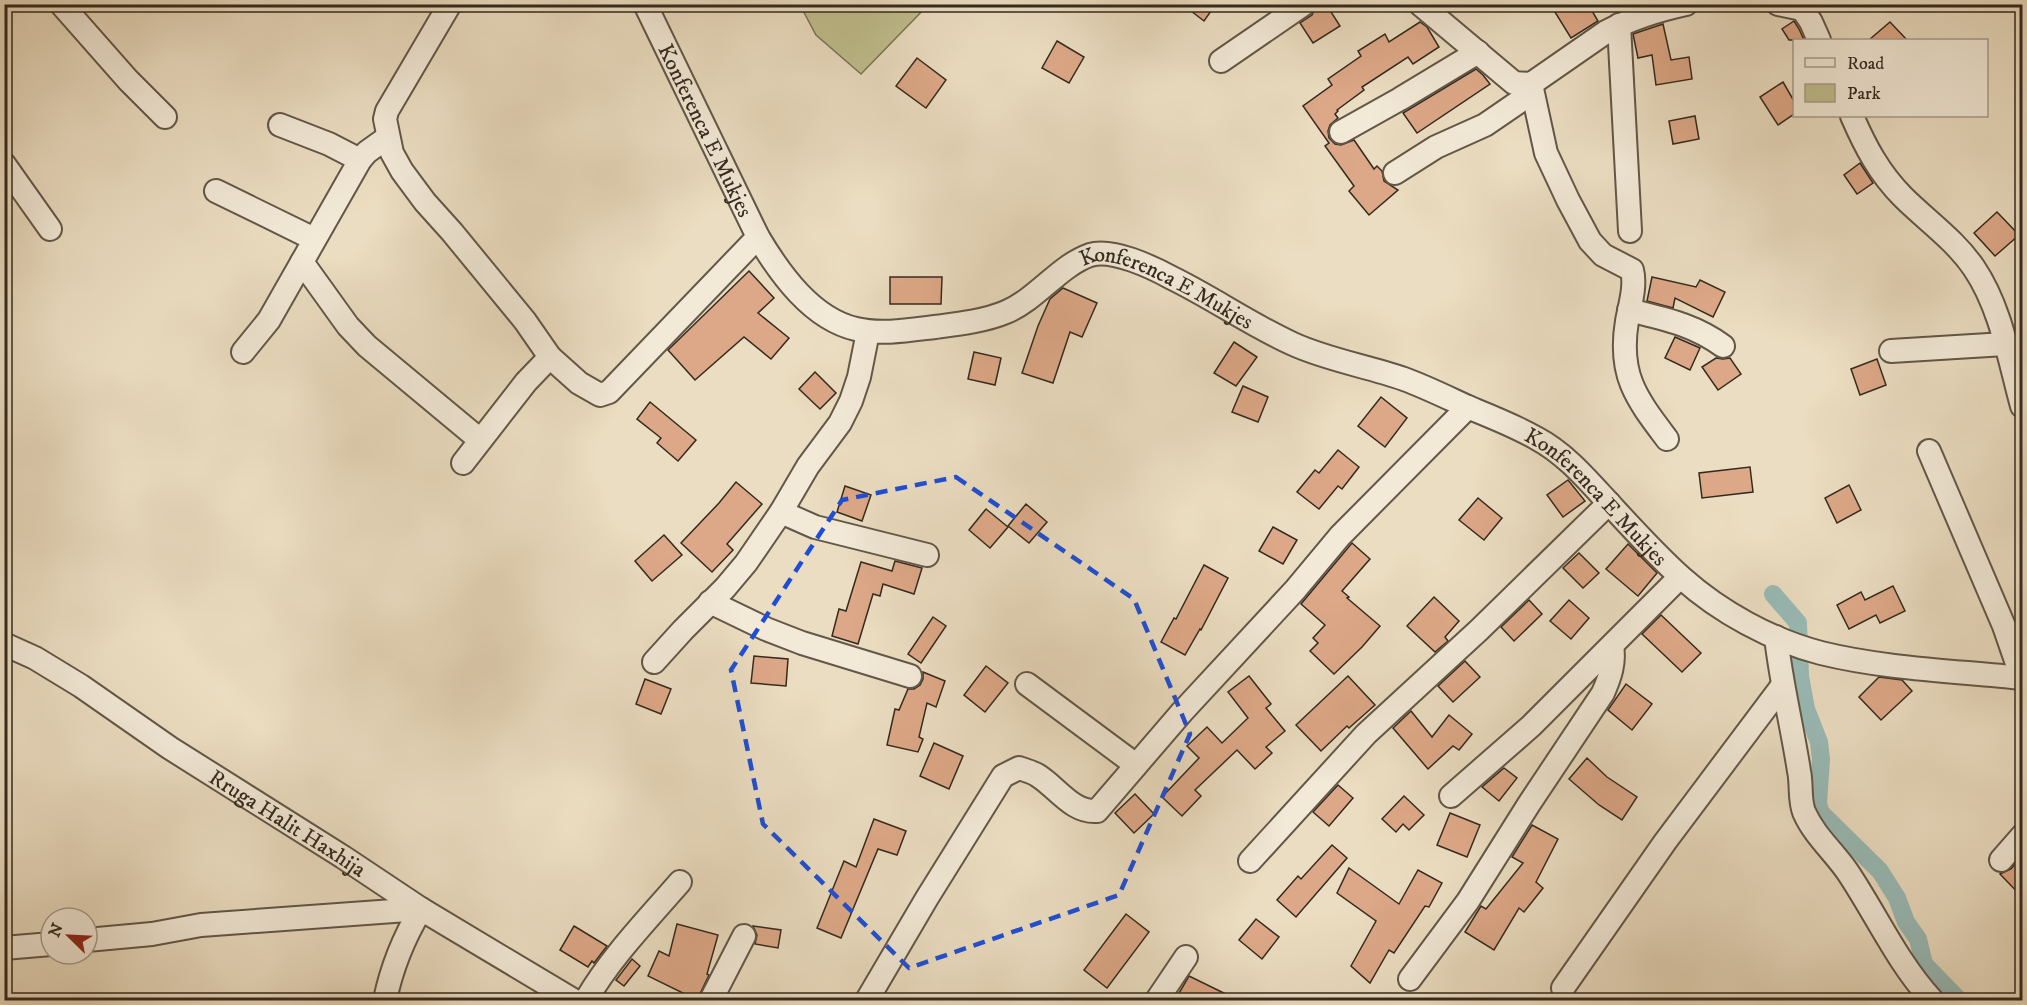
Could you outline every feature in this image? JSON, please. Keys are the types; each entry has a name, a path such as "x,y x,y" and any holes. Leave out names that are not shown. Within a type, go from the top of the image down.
{"street":[{"path":"61,4 128,80 165,117"},
{"path":"450,4 387,111 385,119 392,153 424,202 452,232 525,321 550,357 579,383 600,395 609,392 758,237"},
{"name":"Konferenca E Mukjes","path":"645,4 758,237 780,270 816,308 840,323 868,332 908,330 944,326 1005,313 1024,302 1076,262 1091,255 1106,253 1141,264 1171,277 1294,344 1325,356 1406,379 1508,424 1552,447 1569,460 1680,577 1715,603 1784,640 1819,652 1895,664 2022,678"},
{"path":"1221,61 1304,4"},
{"path":"1420,4 1514,83 1531,84"},
{"path":"1395,173 1436,147 1485,125 1520,101 1531,84 1606,32 1642,15 1686,4"},
{"path":"1778,4 1800,7 1811,22 1819,39"},
{"path":"1619,25 1630,231"},
{"path":"1341,132 1478,52"},
{"path":"1531,84 1546,153 1590,241 1603,255 1632,270 1634,279 1625,359 1628,378 1642,406 1667,439"},
{"path":"1852,117 1867,150 1884,176 1903,197 1926,216 1972,266 1989,291 2022,406"},
{"path":"280,126 329,144 360,160"},
{"path":"243,352 269,320 360,160 388,136"},
{"path":"4,164 50,229"},
{"path":"216,190 314,239"},
{"path":"302,262 348,326 367,346 480,440"},
{"path":"1629,310 1685,324 1705,333 1723,346"},
{"path":"654,662 746,563 781,512 808,466 840,423 851,401 859,376 868,332"},
{"path":"1891,351 2005,344"},
{"path":"463,463 526,382 550,357"},
{"path":"867,1000 927,898 1004,776 1019,768 1037,775 1078,808 1087,812 1097,811 1182,712 1295,590 1355,519 1468,407"},
{"path":"1929,452 2004,626 2022,678"},
{"path":"1250,861 1366,734 1479,630 1609,503"},
{"path":"781,512 815,527 927,555"},
{"path":"1451,796 1531,726 1680,577"},
{"path":"710,602 766,629 802,643 910,676"},
{"path":"1784,640 1782,686 1798,765 1804,812 1820,839 1842,863 1861,892 1916,984 1932,1000"},
{"name":"Rruga Halit Haxhija","path":"4,644 35,658 81,686 170,748 421,909 573,1000"},
{"path":"1410,979 1468,901 1603,693 1614,658 1612,646"},
{"path":"1028,684 1136,765"},
{"path":"1563,988 1665,842 1782,686"},
{"path":"2001,860 2022,836"},
{"path":"586,1000 599,977 614,958 680,882"},
{"path":"99,939 152,934 201,925 421,909"},
{"path":"385,1000 404,938 421,909"},
{"path":"711,1000 744,936"},
{"path":"4,948 39,945"},
{"path":"1157,1000 1186,957"}],"highlighted area":[{"path":"956,477 1134,599 1190,734 1119,895 909,968 763,824 731,670 842,500"}],"green space":[{"path":"800,5 928,5 861,74 816,35"}],"building":[{"path":"1182,4 1216,4 1204,21"},
{"path":"1317,4 1326,4 1340,26 1313,43 1300,23 1312,15"},
{"path":"1550,4 1588,4 1598,21 1571,38"},
{"path":"1794,21 1804,39 1789,40 1782,29"},
{"path":"1420,22 1427,27 1439,47 1413,64 1408,57 1362,87 1364,90 1337,110 1335,114 1338,118 1330,125 1328,131 1329,138 1335,144 1341,145 1354,140 1374,169 1377,166 1382,171 1384,181 1398,190 1369,215 1349,191 1354,186 1325,146 1329,143 1303,106 1332,85 1328,79 1361,56 1358,51 1385,34 1389,42"},
{"path":"1890,22 1906,39 1870,39"},
{"path":"1663,24 1671,60 1689,57 1692,79 1656,85 1652,55 1638,58 1633,34"},
{"path":"1057,41 1084,57 1069,83 1042,68"},
{"path":"917,58 946,80 926,108 896,86"},
{"path":"1476,69 1490,84 1417,133 1403,113"},
{"path":"1783,82 1793,99 1793,115 1778,125 1760,97"},
{"path":"1695,116 1699,139 1673,144 1669,121"},
{"path":"1860,163 1873,183 1857,194 1844,175"},
{"path":"1997,212 2019,235 1995,256 1974,233"},
{"path":"749,271 774,298 758,313 789,338 771,359 744,337 695,380 668,350"},
{"path":"890,277 942,277 941,304 890,304"},
{"path":"1652,277 1696,287 1700,280 1725,292 1713,317 1675,298 1673,308 1647,301"},
{"path":"1063,288 1097,303 1082,337 1070,332 1053,383 1022,373 1050,299"},
{"path":"1675,337 1700,348 1690,370 1665,358"},
{"path":"1234,342 1257,357 1236,386 1214,373"},
{"path":"974,352 1001,358 995,385 968,379"},
{"path":"1716,358 1730,358 1741,374 1718,390 1702,367"},
{"path":"1877,359 1886,385 1860,395 1851,369"},
{"path":"815,372 836,393 820,409 799,389"},
{"path":"1243,386 1268,397 1258,422 1232,412"},
{"path":"1381,397 1407,418 1385,447 1358,426"},
{"path":"650,402 696,440 678,461 657,443 661,438 637,419"},
{"path":"1338,450 1359,467 1342,489 1338,486 1319,509 1297,492 1315,470 1319,473"},
{"path":"1750,467 1753,492 1702,498 1699,473"},
{"path":"1568,480 1585,501 1563,517 1547,495"},
{"path":"736,482 762,504 727,544 733,550 712,572 681,543"},
{"path":"1849,485 1861,510 1837,523 1825,498"},
{"path":"845,486 871,495 862,521 837,512"},
{"path":"1478,498 1502,518 1484,540 1459,520"},
{"path":"1026,504 1047,522 1029,543 1008,526"},
{"path":"986,509 1008,527 990,548 969,530"},
{"path":"1273,527 1297,540 1283,564 1259,551"},
{"path":"664,535 682,555 652,581 635,561"},
{"path":"1352,543 1370,559 1342,591 1380,626 1334,674 1310,651 1318,643 1313,638 1325,625 1301,604"},
{"path":"1628,544 1657,573 1638,596 1606,569"},
{"path":"1579,553 1599,573 1583,588 1563,568"},
{"path":"895,561 922,568 914,594 883,584 880,596 873,594 858,644 832,636 839,609 846,611 861,562 892,571"},
{"path":"1204,565 1228,578 1185,655 1161,642 1174,618 1176,619"},
{"path":"1893,586 1905,611 1880,623 1876,615 1849,629 1837,605 1861,592 1865,600"},
{"path":"1434,597 1459,621 1445,637 1448,641 1435,652 1407,626"},
{"path":"1529,600 1542,614 1514,641 1501,627"},
{"path":"1569,600 1589,618 1571,639 1550,621"},
{"path":"1661,615 1701,653 1682,672 1642,634"},
{"path":"933,617 946,626 921,663 908,654"},
{"path":"754,656 788,659 786,686 751,683"},
{"path":"1465,661 1480,677 1453,702 1438,686"},
{"path":"986,666 1008,683 985,712 964,695"},
{"path":"923,672 945,681 936,707 927,703 919,737 923,739 918,752 887,745 895,709 899,710 908,689 914,689 920,685"},
{"path":"1249,676 1271,704 1266,708 1285,731 1266,747 1272,753 1255,769 1237,750 1195,790 1201,796 1182,816 1162,797 1199,758 1187,746 1207,727 1222,743 1248,718 1228,692"},
{"path":"1348,676 1375,705 1349,728 1347,726 1321,751 1296,725"},
{"path":"1879,677 1902,680 1912,691 1881,720 1859,697"},
{"path":"645,679 671,689 661,714 636,704"},
{"path":"1626,684 1652,704 1632,730 1608,710"},
{"path":"1411,711 1432,737 1449,715 1472,734 1459,750 1453,746 1428,769 1393,728"},
{"path":"934,743 963,756 949,789 920,776"},
{"path":"1587,758 1607,777 1637,797 1622,820 1599,805 1569,779"},
{"path":"1504,768 1517,778 1499,801 1482,787"},
{"path":"1338,785 1353,798 1329,826 1313,812"},
{"path":"1135,794 1154,814 1134,833 1115,813"},
{"path":"1404,796 1424,815 1409,830 1403,824 1396,832 1382,819"},
{"path":"1450,813 1480,825 1467,857 1437,845"},
{"path":"874,819 906,831 897,855 878,849 841,938 817,928 844,861 856,867"},
{"path":"1532,825 1558,839 1536,882 1543,888 1524,912 1519,908 1494,950 1465,932 1481,906 1486,909 1523,863 1512,857"},
{"path":"1332,845 1347,858 1296,917 1277,900 1298,876 1301,879"},
{"path":"2022,856 2022,897 2000,874 2011,869"},
{"path":"1349,868 1399,904 1418,870 1442,883 1429,907 1425,906 1394,953 1389,950 1370,983 1351,966 1376,921 1337,893"},
{"path":"1126,914 1149,932 1107,988 1084,970"},
{"path":"1256,919 1279,937 1262,959 1239,940"},
{"path":"677,924 718,935 707,974 709,975 697,1000 648,976 659,951 669,956"},
{"path":"574,926 607,946 588,967 560,950"},
{"path":"753,926 781,930 778,948 755,944 757,935"},
{"path":"632,959 640,966 624,986 616,980"},
{"path":"1189,976 1238,1000 1175,1000"}],"waterway":[{"path":"1773,594 1798,623 1800,676 1806,709 1819,742 1821,759 1818,804 1821,813 1880,871 1897,898 1906,922 1918,939 1924,964 1959,1000"}]}
